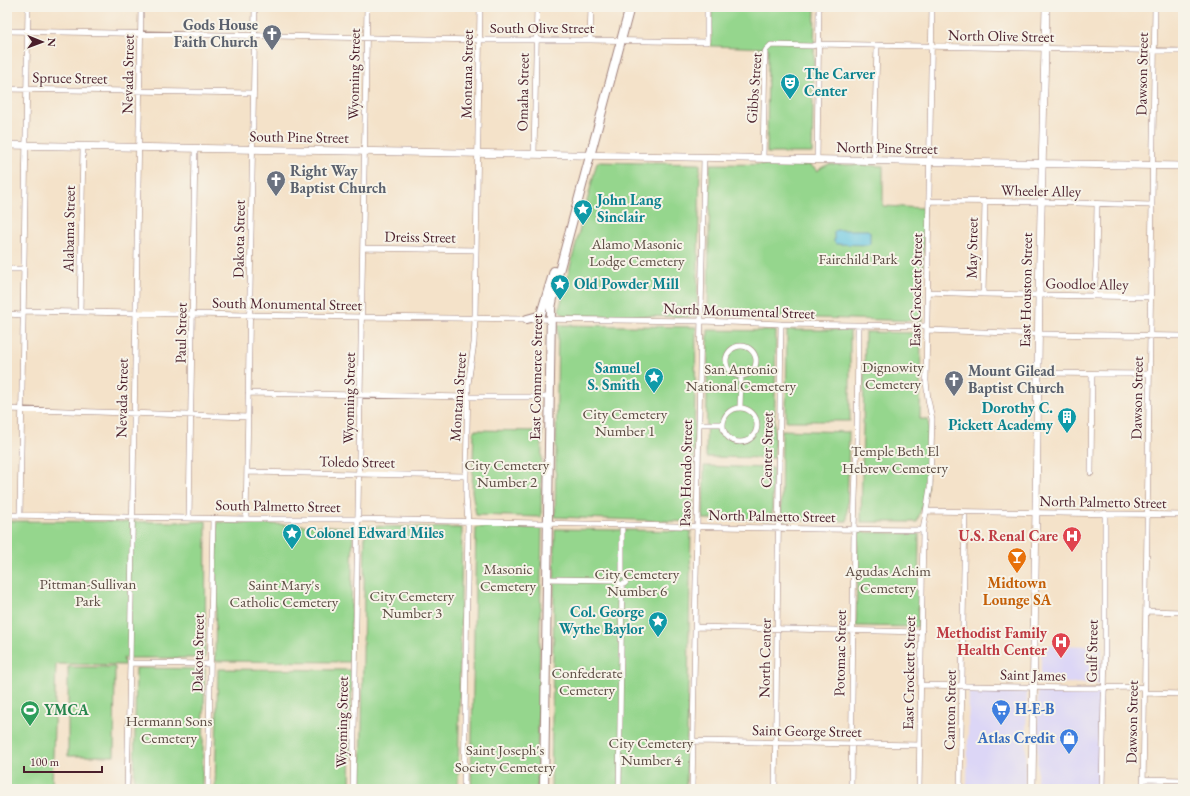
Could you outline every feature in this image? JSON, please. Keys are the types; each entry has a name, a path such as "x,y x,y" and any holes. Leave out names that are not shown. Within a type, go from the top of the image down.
{"main road":[{"name":"East Commerce Street","path":"544,789 551,319 553,294 630,7"},
{"name":"East Commerce Street","path":"527,319 541,314 560,250 570,231"}],"street":[{"path":"20,515 28,7"},
{"name":"Nevada Street","path":"127,789 141,7"},
{"name":"Dakota Street","path":"246,519 255,7"},
{"name":"Wyoming Street","path":"353,789 367,7"},
{"name":"Montana Street","path":"464,789 468,521 466,476 468,384 474,343 475,318 480,7"},
{"name":"Omaha Street","path":"534,154 537,7"},
{"path":"590,40 591,7"},
{"path":"621,41 707,42 707,7"},
{"path":"817,159 820,7"},
{"name":"East Crockett Street","path":"919,789 923,530 930,488 932,419 926,387 932,7"},
{"name":"East Houston Street","path":"1032,789 1039,295 1046,7"},
{"name":"Dawson Street","path":"1143,789 1155,7"},
{"name":"South Olive Street","path":"7,31 479,40 621,41"},
{"name":"North Olive Street","path":"819,44 1183,50"},
{"name":"Gibbs Street","path":"763,158 766,50 771,45 812,46 819,44"},
{"path":"874,160 877,45"},
{"name":"Spruce Street","path":"7,89 253,93"},
{"name":"South Pine Street","path":"7,145 590,155"},
{"name":"Alabama Street","path":"80,312 83,147"},
{"name":"Paul Street","path":"189,518 192,416 195,148"},
{"name":"North Pine Street","path":"590,155 1183,166"},
{"name":"Paso Hondo Street","path":"692,789 704,157"},
{"name":"Wheeler Alley","path":"929,201 1152,205"},
{"name":"May Street","path":"984,294 985,202"},
{"path":"1094,296 1097,204"},
{"name":"Dreiss Street","path":"363,248 476,250"},
{"path":"7,269 24,269"},
{"name":"Goodloe Alley","path":"928,292 1151,297"},
{"name":"South Monumental Street","path":"7,314 80,312 551,319"},
{"name":"North Monumental Street","path":"551,319 701,321 927,328 1039,334 1183,336"},
{"name":"Center Street","path":"778,528 781,324"},
{"name":"Potomac Street","path":"851,789 858,326"},
{"path":"745,346 753,352 756,366 750,374 741,376 732,374 726,366 726,362 728,353 735,347 745,346"},
{"path":"1038,373 1149,374"},
{"path":"1091,473 1092,374"},
{"path":"740,408 741,376"},
{"path":"248,393 361,396 550,397"},
{"path":"736,408 740,408 750,411 754,415 756,420 756,429 751,437 744,441 735,441 725,433 723,420 728,412 736,408"},
{"path":"7,409 248,417"},
{"path":"699,424 723,424"},
{"name":"Toledo Street","path":"247,472 466,476"},
{"name":"North Palmetto Street","path":"926,511 1183,515"},
{"name":"Canton Street","path":"960,789 965,512"},
{"name":"Gulf Street","path":"1102,789 1105,578 1104,513"},
{"name":"South Palmetto Street","path":"7,515 548,522"},
{"name":"Dakota Street","path":"208,789 212,518"},
{"name":"North Palmetto Street","path":"548,522 923,530"},
{"path":"622,524 622,576"},
{"name":"North Center","path":"775,789 778,528"},
{"path":"547,579 617,580 622,576"},
{"path":"619,789 622,585 625,584 627,580 622,576"},
{"path":"617,580 619,584 622,585"},
{"path":"1146,611 1183,612"},
{"path":"695,627 922,632"},
{"path":"130,663 210,664"},
{"name":"Saint James","path":"921,684 1104,688 1145,687"},
{"path":"1145,693 1183,694"},
{"name":"Saint George Street","path":"693,741 920,746"},
{"path":"1143,779 1183,780"}],"shaded area":[{"path":"1041,645 1102,646 1101,684 1041,682"},
{"path":"969,690 1027,691 1025,789 967,789"},
{"path":"1038,691 1101,692 1100,789 1037,789"}],"green space":[{"name":"The Carver Center","path":"712,7 815,7 812,153 767,153 768,48 711,46"},
{"name":"Alamo Masonic Lodge Cemetery","path":"597,162 700,164 697,317 564,315 559,310"},
{"name":"Fairchild Park","path":"710,164 810,165 818,171 829,164 883,166 883,206 924,208 922,321 708,315"},
{"name":"City Cemetery Number 1","path":"558,325 696,327 693,522 555,517"},
{"name":"San Antonio National Cemetery","path":"708,330 776,331 774,458 706,457"},
{"path":"787,330 850,330 850,421 786,421"},
{"path":"865,332 921,333 920,419 928,419 929,428 927,491 917,522 861,522"},
{"name":"City Cemetery Number 2","path":"474,430 542,431 541,517 476,515 472,491"},
{"path":"782,430 849,432 847,521 781,520"},
{"path":"704,466 773,468 772,520 703,519"},
{"name":"Pittman-Sullivan Park","path":"7,521 206,521 205,658 123,658 125,665 56,664 52,789 7,789"},
{"name":"Saint Mary's Catholic Cemetery","path":"217,522 353,527 350,662 215,661"},
{"name":"City Cemetery Number 3","path":"365,526 462,528 458,789 361,789"},
{"path":"476,527 542,528 537,789 471,789"},
{"path":"555,529 691,531 686,789 551,789"},
{"name":"Agudas Achim Cemetery","path":"858,532 919,534 918,627 856,626"},
{"path":"68,667 115,667 114,756 68,756"},
{"name":"Hermann Sons Cemetery","path":"136,668 205,669 202,789 134,789"},
{"path":"218,669 352,670 350,789 215,789"}],"water":[{"path":"836,230 868,230 870,232 870,243 868,245 836,244 834,242 834,232"}],"place":[{"name":"Gods House Faith Church","path":"272,51"},
{"name":"The Carver Center","path":"790,100"},
{"name":"Right Way Baptist Church","path":"276,197"},
{"name":"John Lang Sinclair","path":"583,226"},
{"name":"Old Powder Mill","path":"560,301"},
{"name":"Samuel S. Smith","path":"654,394"},
{"name":"Mount Gilead Baptist Church","path":"954,397"},
{"name":"Dorothy C. Pickett Academy","path":"1067,434"},
{"name":"Colonel Edward Miles","path":"292,550"},
{"name":"U.S. Renal Care","path":"1072,553"},
{"name":"Midtown Lounge SA","path":"1017,574"},
{"name":"Col. George Wythe Baylor","path":"658,638"},
{"name":"Methodist Family Health Center","path":"1061,659"},
{"name":"H-E-B","path":"1001,726"},
{"name":"YMCA","path":"30,727"},
{"name":"Atlas Credit","path":"1069,755"}],"park label":[{"name":"Dignowity Cemetery","path":"893,376"},
{"name":"Temple Beth El Hebrew Cemetery","path":"895,460"},
{"name":"Masonic Cemetery","path":"508,578"},
{"name":"City Cemetery Number 6","path":"637,582"},
{"name":"Confederate Cemetery","path":"587,682"},
{"name":"City Cemetery Number 4","path":"651,752"},
{"name":"Saint Joseph's Society Cemetery","path":"505,758"}]}
